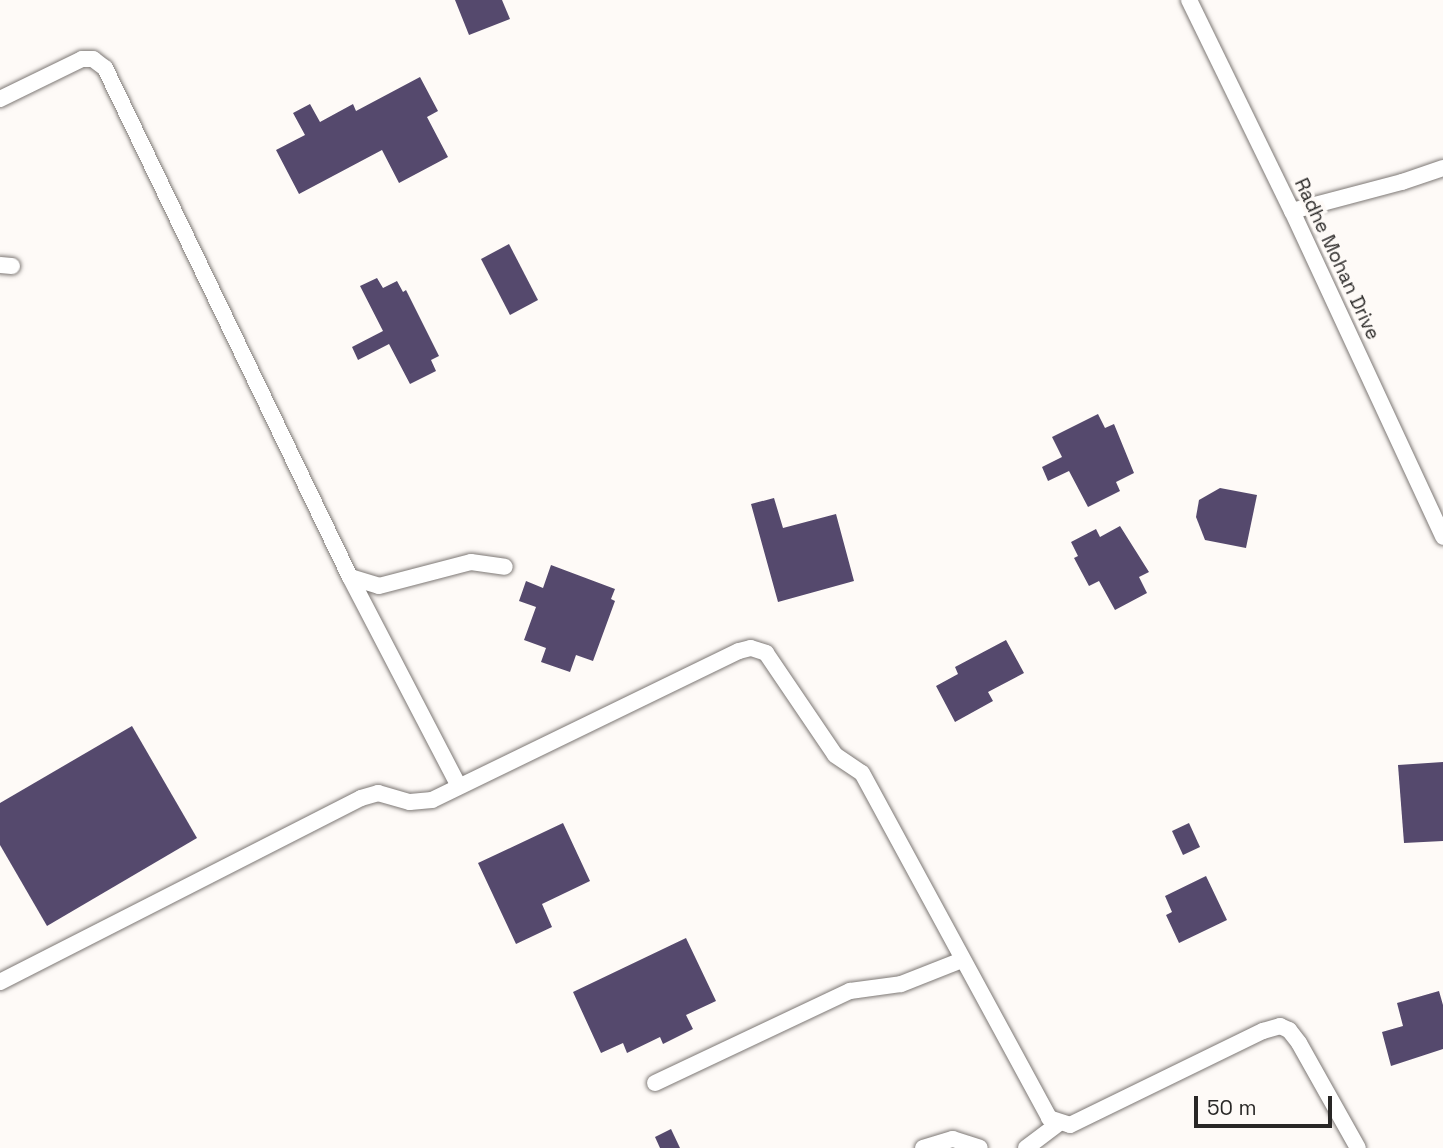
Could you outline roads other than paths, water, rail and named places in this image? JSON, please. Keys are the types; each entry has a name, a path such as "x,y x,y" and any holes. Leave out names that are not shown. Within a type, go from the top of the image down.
{"street":[{"name":"Radhe Mohan Drive","path":"1189,0 1292,211 1443,537"},
{"path":"0,99 82,59 93,59 105,68 349,577 459,786"},
{"path":"1292,211 1402,183 1443,168"},
{"path":"349,577 379,586 471,562 505,567"},
{"path":"0,982 361,798 378,793 410,802 424,802 739,651 757,649 766,653 835,755 862,773 1043,1112 1059,1123 1070,1125 1263,1031 1280,1026 1289,1030 1299,1043 1358,1148"},
{"path":"655,1083 850,991 901,984 962,960"},
{"path":"1026,1148 1059,1123"},
{"path":"923,1148 953,1139 980,1148"}]}
